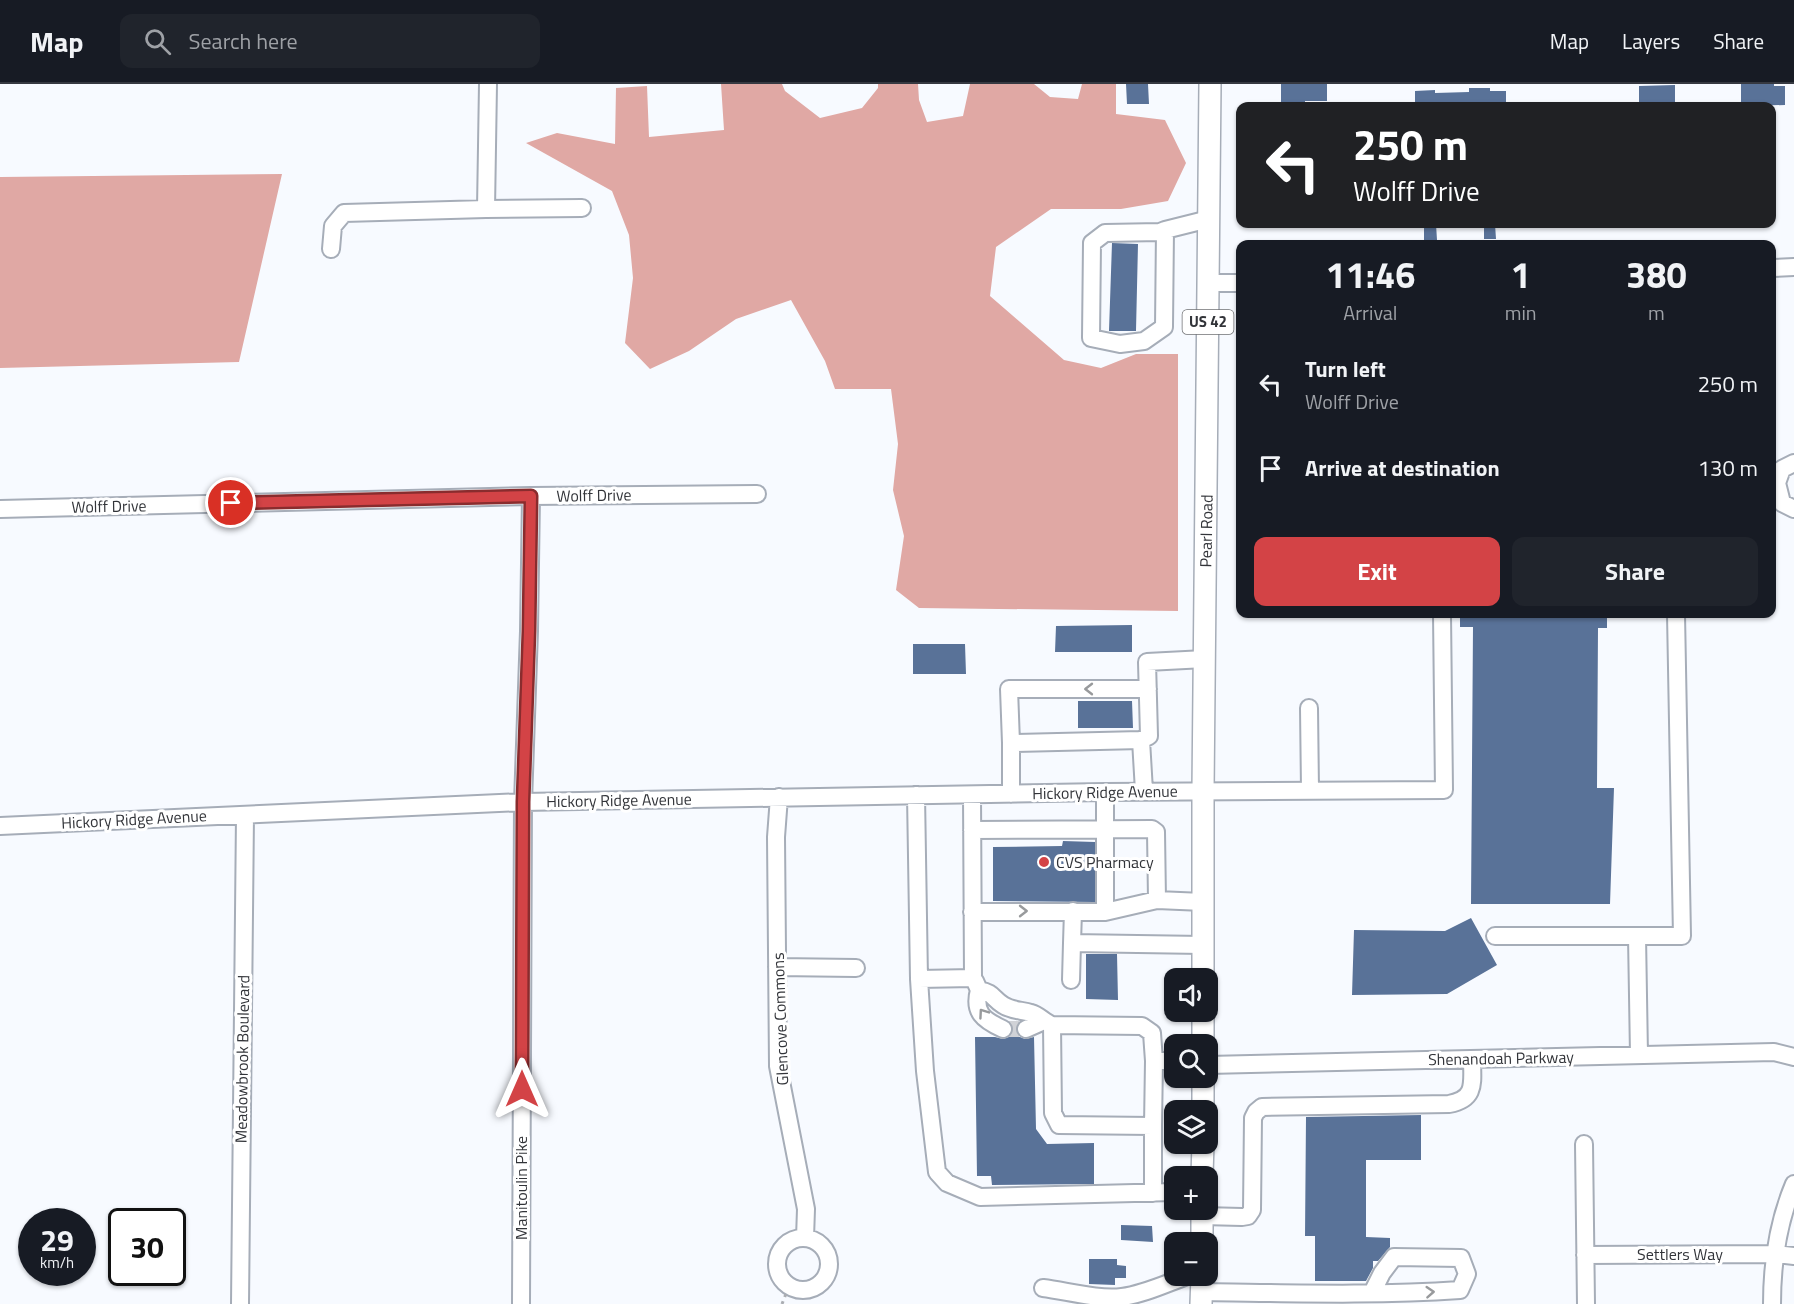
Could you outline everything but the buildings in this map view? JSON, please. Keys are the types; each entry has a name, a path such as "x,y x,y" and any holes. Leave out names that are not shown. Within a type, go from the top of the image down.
{"main road":[{"name":"Pearl Road","path":"1203,968 1210,84"}],"street":[{"path":"486,209 488,84"},
{"path":"332,249 333,226 344,213 582,208"},
{"path":"1165,230 1164,327 1144,341 1120,344 1091,338 1092,243 1105,233 1165,230 1209,219"},
{"path":"1776,268 1794,267"},
{"path":"1209,283 1236,283"},
{"path":"1794,464 1782,469 1776,483 1782,503 1794,509"},
{"name":"Wolff Drive","path":"0,509 531,496 757,494"},
{"name":"Manitoulin Pike","path":"521,1304 523,802 531,496"},
{"name":"Hickory Ridge Avenue","path":"0,825 523,802 1144,791 1444,790 1442,618"},
{"path":"1494,936 1682,936 1676,618"},
{"path":"1011,743 1142,740 1149,736 1147,662 1205,659"},
{"path":"1011,794 1009,689 1148,689"},
{"path":"1309,708 1310,790"},
{"path":"1142,740 1144,791"},
{"path":"1105,792 1105,912"},
{"path":"916,795 919,979 925,1071 937,1172 947,1183 980,1197 1164,1192"},
{"path":"972,795 972,912 976,1003 981,1014 990,1023 1003,1029"},
{"name":"Glencove Commons","path":"779,797 776,837 778,1066 806,1209 805,1238"},
{"name":"Meadowbrook Boulevard","path":"240,1304 245,814"},
{"path":"972,830 1152,829 1156,832 1158,900"},
{"path":"972,912 1105,912 1158,900 1203,902"},
{"path":"1071,980 1073,911"},
{"path":"1637,936 1639,1055"},
{"path":"1072,943 1203,945"},
{"path":"777,968 856,968"},
{"path":"919,979 976,984 990,992 1002,1005 1039,1016 1048,1023 1053,1113 1059,1125 1153,1126"},
{"path":"1026,1029 1048,1023 1142,1026 1152,1033 1154,1061 1153,1193"},
{"name":"Shenandoah Parkway","path":"1218,1065 1774,1052 1794,1057"},
{"path":"1218,1214 1242,1217 1248,1216 1252,1210 1253,1119 1262,1107 1460,1102 1466,1098 1472,1088 1472,1059"},
{"path":"1154,1061 1164,1061"},
{"path":"1584,1144 1586,1304"},
{"path":"1772,1304 1775,1254 1781,1224 1794,1184"},
{"path":"796,1239 813,1239 825,1250 828,1257 828,1273 816,1286 808,1290 799,1290 789,1286 779,1274 777,1266 782,1249 788,1242 796,1239"},
{"name":"Settlers Way","path":"1586,1255 1775,1254 1794,1256"},
{"path":"1043,1288 1107,1298 1198,1287 1372,1293 1418,1293 1460,1290 1467,1274 1461,1258 1394,1257 1382,1273 1372,1293"}],"path":[{"path":"782,1304 789,1286"}],"shaded area":[{"path":"721,84 782,84 785,91 820,118 862,108 878,88 878,84 918,84 919,100 927,122 963,116 970,84 1034,84 1050,97 1078,99 1082,84 1116,84 1116,114 1165,120 1186,163 1168,201 1121,209 1051,209 996,247 990,296 1064,360 1101,368 1136,354 1178,354 1178,611 919,608 896,590 904,536 893,490 898,444 891,389 835,389 825,361 791,300 736,319 689,351 650,369 625,343 633,278 629,235 612,191 526,143 557,133 615,144 616,88 647,86 649,137 724,130"},
{"path":"282,174 239,362 0,368 0,177"}],"tunnel":[{"path":"1003,1029 1026,1029"}],"place":[{"name":"CVS Pharmacy","path":"1044,862"}],"route":[{"path":"231,503 531,496 523,802 522,1089"}]}
